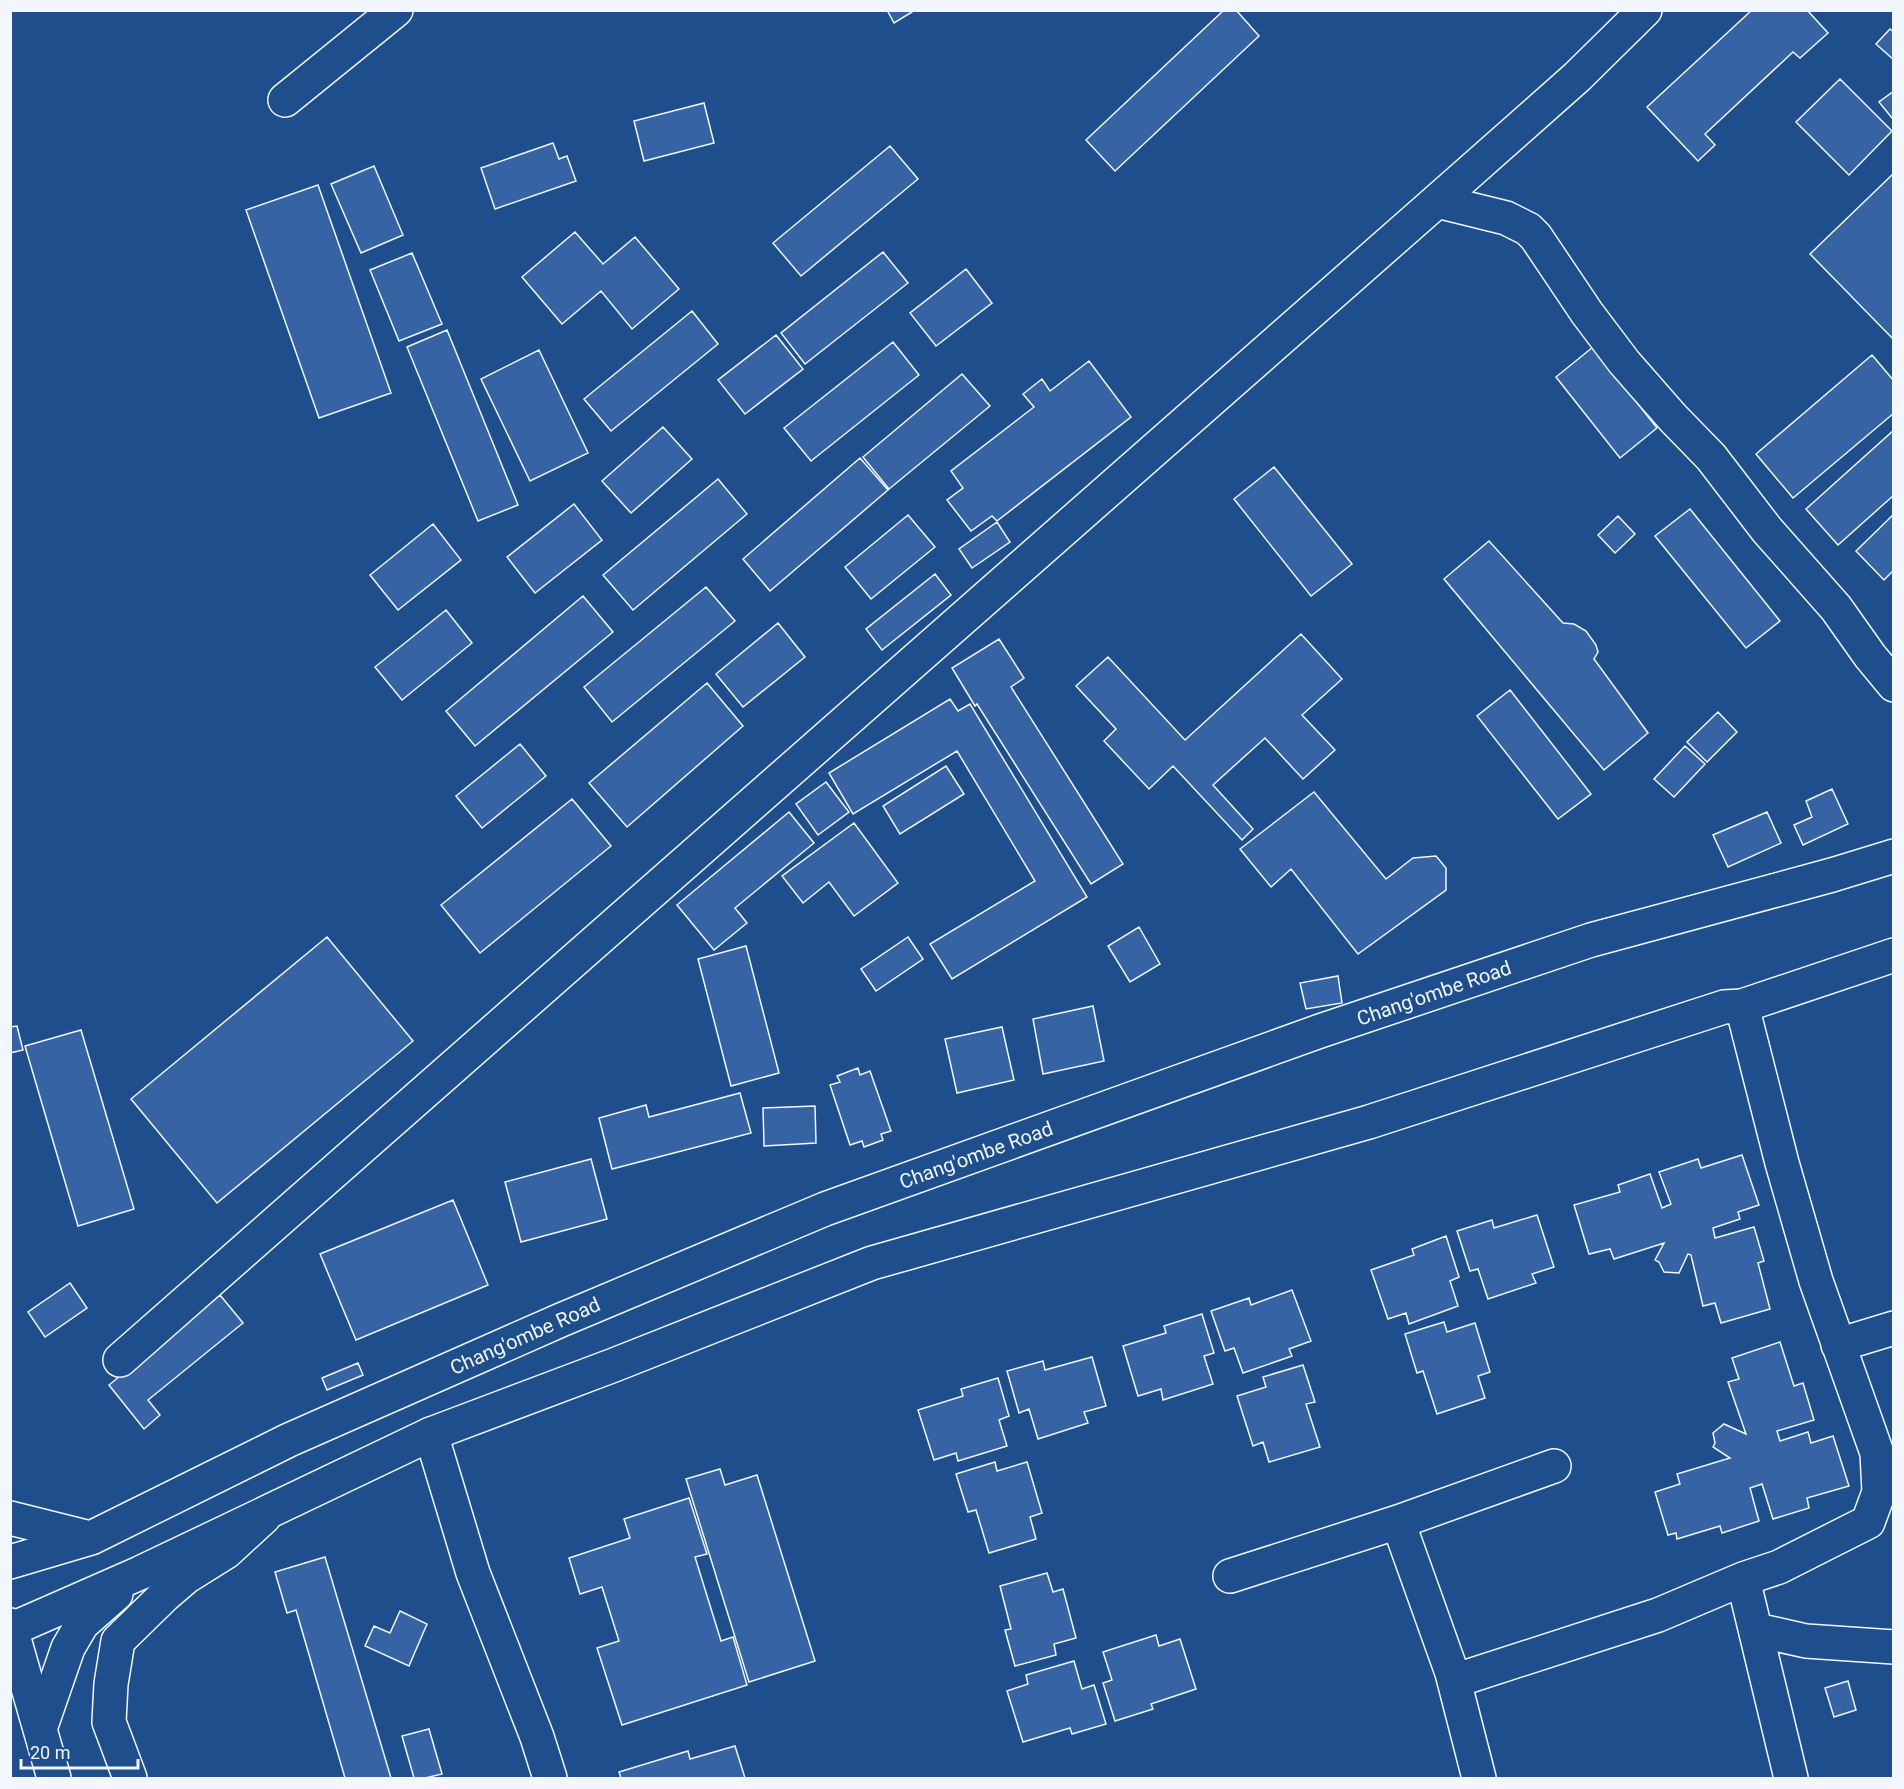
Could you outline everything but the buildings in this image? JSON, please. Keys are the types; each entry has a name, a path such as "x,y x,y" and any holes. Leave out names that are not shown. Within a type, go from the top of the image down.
{"main road":[{"path":"285,100 396,10"},
{"path":"120,1360 1437,201 1577,77 1645,10"},
{"path":"1437,201 1506,218 1528,229 1536,237 1587,313 1624,362 1718,466 1767,530 1836,608 1893,685"},
{"name":"Chang'ombe Road","path":"10,1562 91,1538 289,1440 561,1320 825,1209 1320,1031 1591,940 1832,875 1893,856"},
{"path":"54,1779 41,1726 11,1628 140,1573 431,1434 614,1365 872,1263 1369,1122 1724,1007 1742,1006 1893,955"},
{"path":"1454,1681 1658,1615 1743,1579 1779,1567 1868,1522 1879,1492 1877,1453 1816,1281 1785,1173 1742,1006"},
{"path":"1838,1345 1893,1328"},
{"path":"431,1434 473,1573 537,1737 550,1779"},
{"path":"1230,1576 1398,1522 1554,1466"},
{"path":"130,1779 109,1722 111,1684 118,1641 186,1577 226,1552 267,1514"},
{"path":"10,1518 91,1538"},
{"path":"1398,1522 1454,1681 1479,1779"},
{"path":"41,1726 68,1648 82,1623 140,1573"},
{"path":"1743,1579 1791,1779"},
{"path":"1756,1630 1806,1641 1893,1647"}]}
